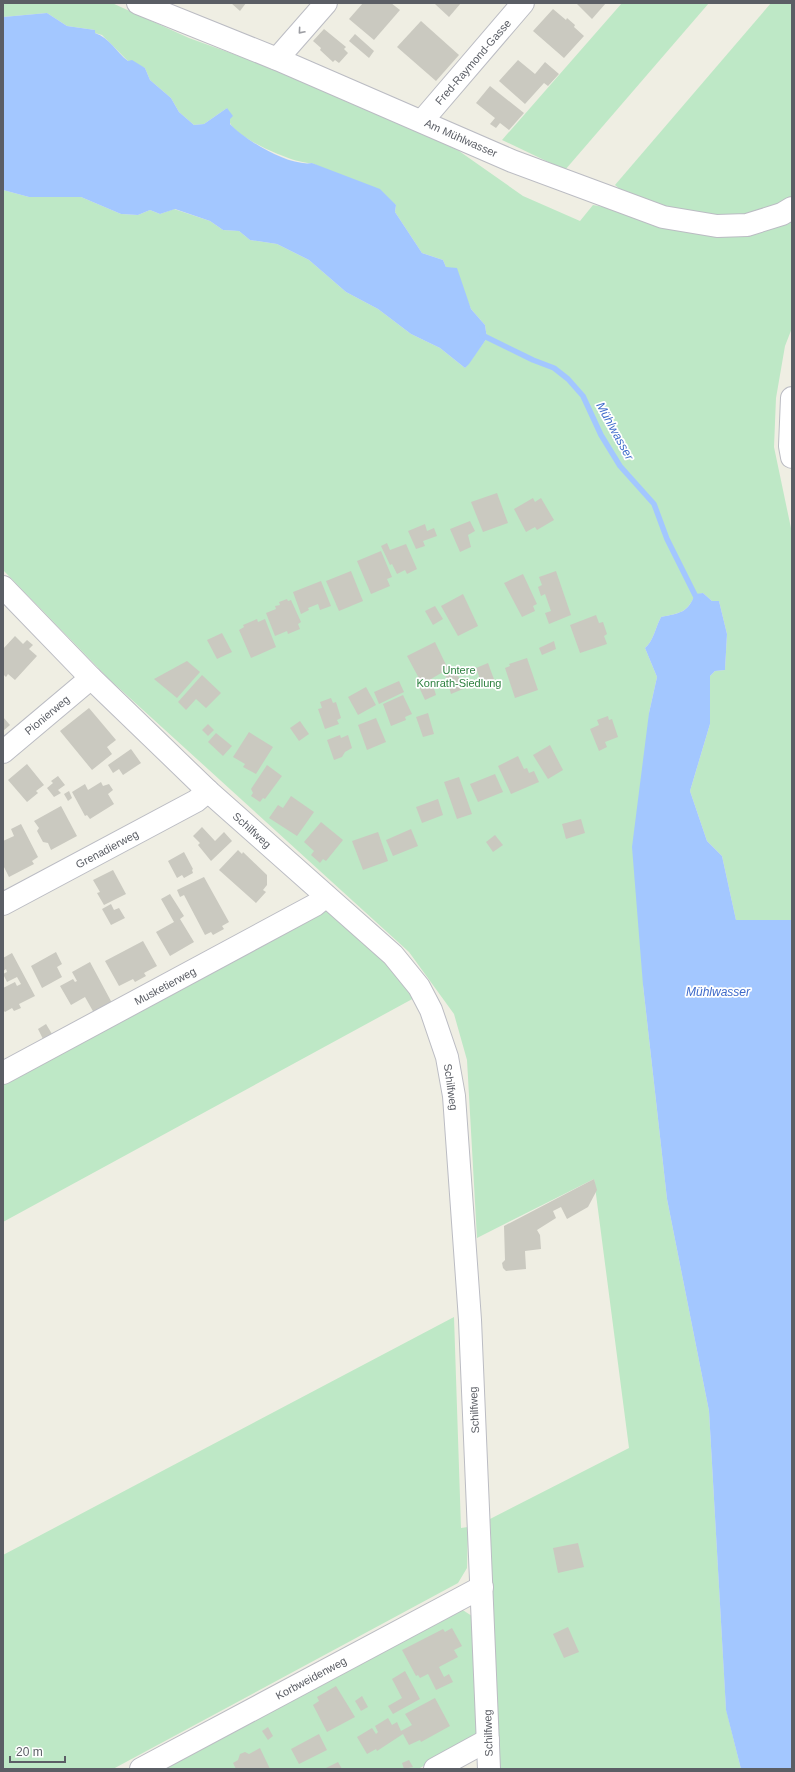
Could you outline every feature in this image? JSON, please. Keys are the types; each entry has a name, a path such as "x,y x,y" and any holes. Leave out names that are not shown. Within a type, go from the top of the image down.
{"street":[{"name":"Am Mühlwasser","path":"138,3 277,59 512,161 664,216 717,226 747,225 782,214 792,208"},
{"path":"277,59 326,3"},
{"name":"Fred-Raymond-Gasse","path":"422,121 523,3"},
{"path":"792,398 790,446 792,457"},
{"name":"Schilfweg","path":"3,587 91,678 208,791 393,955 419,987 431,1010 447,1057 451,1077 456,1127 468,1304 482,1587 489,1769"},
{"name":"Pionierweg","path":"3,752 91,678"},
{"name":"Grenadierweg","path":"3,904 196,801 208,791"},
{"name":"Musketierweg","path":"3,1073 315,905 326,896"},
{"name":"Korbweidenweg","path":"141,1769 482,1587"},
{"path":"434,1769 488,1740"}],"green space":[{"name":"Untere Konrath-Siedlung","path":"3,3 112,3 189,38 272,68 395,117 459,151 523,196 580,221 593,205 626,211 663,223 792,217 792,328 785,346 776,398 774,447 792,533 792,920 736,920 722,856 707,841 690,791 710,724 710,676 715,671 725,670 727,634 719,601 712,601 703,593 695,595 686,609 661,617 652,638 645,648 657,677 649,713 643,985 667,1199 709,1411 726,1709 741,1769 499,1769 490,1519 629,1448 594,1179 477,1238 467,1060 454,1014 409,952 109,679 3,570 3,190 29,197 81,197 121,214 138,215 150,210 160,214 174,209 210,221 223,230 239,231 250,240 277,244 309,260 346,292 378,309 411,334 440,348 465,368 487,338 485,325 471,309 463,290 446,267 443,260 422,253 395,212 396,205 312,163 293,160 254,143 243,136 230,123 227,108 204,124 194,125 179,112 171,98 150,80 145,68 128,61 102,35 95,33 95,30 67,26 47,13 3,17"},
{"path":"622,3 709,3 565,170 502,140"},
{"path":"771,3 792,3 792,201 745,219 692,216 628,196 615,185"},
{"path":"324,910 337,916 362,935 386,960 416,997 3,1222 3,1081"},
{"path":"454,1317 461,1528 468,1527 467,1568 458,1583 113,1769 3,1769 3,1555"},
{"path":"458,1607 472,1616 478,1737 418,1769 156,1769"}],"water":[{"path":"47,13 67,26 95,30 95,33 105,38 128,61 132,60 145,68 150,80 171,98 179,112 194,125 204,124 227,108 233,116 230,119 230,124 246,137 268,151 292,161 312,163 380,189 396,205 395,212 422,253 443,260 446,267 457,268 471,309 485,325 487,338 469,364 465,368 440,348 411,334 378,309 346,292 309,260 277,244 250,240 239,231 223,230 210,221 175,209 160,214 150,210 138,215 121,214 81,197 29,197 3,190 3,17"},
{"name":"Mühlwasser","path":"703,593 712,601 719,601 727,634 725,670 715,671 710,676 710,724 690,791 707,841 722,856 736,920 792,920 792,1769 741,1769 726,1710 709,1411 667,1199 643,985 632,847 649,713 657,677 645,648 652,638 661,617 678,613 686,609 695,594"}],"building":[{"path":"231,3 246,3 240,11"},
{"path":"363,3 391,3 400,10 374,40 349,19"},
{"path":"461,3 449,17 435,4"},
{"path":"576,3 606,3 592,19"},
{"path":"553,9 566,20 567,18 584,36 564,58 533,31"},
{"path":"421,21 459,55 436,81 397,47"},
{"path":"324,29 346,47 344,49 348,53 339,63 335,60 333,62 313,41"},
{"path":"355,34 374,51 369,58 349,41"},
{"path":"518,60 535,74 545,62 559,74 548,86 544,83 525,104 499,81"},
{"path":"490,86 524,113 509,130 500,123 496,128 490,124 495,118 476,103"},
{"path":"497,493 508,523 483,532 471,502"},
{"path":"533,498 535,502 541,498 554,520 537,530 535,527 526,532 514,509"},
{"path":"470,521 475,531 468,535 471,547 460,552 450,529"},
{"path":"425,524 427,531 434,528 437,536 423,541 425,546 416,549 408,531"},
{"path":"387,543 390,550 406,544 417,569 407,574 405,570 397,574 392,564 390,565 381,546"},
{"path":"381,551 392,577 387,579 390,586 371,594 357,561"},
{"path":"351,571 363,601 339,611 326,581"},
{"path":"556,571 571,615 549,624 545,613 551,611 545,594 541,596 538,587 542,585 539,577"},
{"path":"523,574 537,604 533,606 535,611 522,617 504,583"},
{"path":"321,581 331,606 320,610 318,604 308,608 309,610 301,614 293,592"},
{"path":"463,594 478,626 458,636 441,606"},
{"path":"287,599 288,601 291,600 301,622 298,624 300,629 288,634 287,631 275,636 266,613 276,609 275,606 280,605 279,602"},
{"path":"435,606 443,619 433,625 425,611"},
{"path":"596,615 599,623 603,622 607,634 604,636 607,644 580,653 570,625"},
{"path":"257,619 258,622 265,619 276,647 251,658 239,630 244,627 243,625"},
{"path":"222,633 232,652 217,659 207,640"},
{"path":"15,636 23,644 27,640 33,645 29,649 37,656 15,680 8,674 6,677 3,674 3,649"},
{"path":"554,641 556,649 542,655 539,648"},
{"path":"435,642 448,669 431,679 436,695 425,700 418,685 422,684 407,656"},
{"path":"527,658 538,690 515,698 505,668 510,666 509,664"},
{"path":"187,661 200,672 177,698 154,679"},
{"path":"488,663 495,682 483,687 476,668"},
{"path":"456,670 463,689 451,694 445,674"},
{"path":"202,675 221,693 206,708 196,699 186,710 178,702"},
{"path":"399,681 404,692 379,704 374,692"},
{"path":"366,687 376,705 358,715 348,697"},
{"path":"403,695 412,714 405,717 406,720 391,726 383,704"},
{"path":"331,698 333,703 336,702 341,718 337,720 339,724 325,729 318,709 322,708 320,702"},
{"path":"89,708 116,740 107,747 112,754 92,770 60,731"},
{"path":"428,713 434,734 423,737 416,717"},
{"path":"608,716 609,720 612,719 618,737 605,742 607,747 599,751 590,729 599,725 597,720"},
{"path":"3,717 10,725 3,731"},
{"path":"376,718 386,742 367,750 358,725"},
{"path":"300,721 309,734 299,741 290,728"},
{"path":"208,724 214,730 208,736 202,730"},
{"path":"249,732 273,747 256,774 243,767 245,764 233,757"},
{"path":"216,733 232,746 223,756 208,742"},
{"path":"340,735 341,738 348,735 352,748 345,752 342,757 334,760 327,740"},
{"path":"550,745 563,770 548,779 533,755"},
{"path":"131,749 141,763 123,775 119,769 113,773 108,765"},
{"path":"518,756 524,769 527,768 529,773 534,771 539,782 511,794 498,766"},
{"path":"27,764 44,785 36,791 38,793 27,802 8,780"},
{"path":"267,765 282,776 265,799 263,798 260,802 251,796 253,793 251,789"},
{"path":"495,774 503,792 478,802 470,784"},
{"path":"58,776 65,785 58,790 61,793 54,797 47,788 53,783 51,781"},
{"path":"459,777 472,814 457,819 444,782"},
{"path":"101,782 103,786 109,784 113,790 108,794 114,804 90,819 87,815 85,816 72,792 85,784 88,790"},
{"path":"69,791 72,798 68,801 64,794"},
{"path":"291,796 314,812 297,836 269,818 278,805 283,808"},
{"path":"438,799 443,815 422,823 416,807"},
{"path":"61,806 77,836 51,850 48,843 43,842 37,831 39,828 34,821"},
{"path":"581,819 585,833 566,839 562,824"},
{"path":"321,822 343,840 326,861 323,859 320,863 311,855 314,851 304,842"},
{"path":"21,824 38,857 32,861 34,864 9,877 3,865 3,841 14,836 11,829"},
{"path":"202,827 215,841 224,832 232,841 211,861 198,845 200,843 193,836"},
{"path":"411,829 418,846 393,856 386,840"},
{"path":"378,832 388,861 363,870 352,841"},
{"path":"495,835 503,845 493,852 486,842"},
{"path":"238,850 242,854 243,852 267,875 267,885 263,890 266,892 256,903 219,870"},
{"path":"184,852 193,869 193,873 184,878 182,875 177,878 168,861"},
{"path":"113,870 126,894 104,905 97,893 100,892 93,880"},
{"path":"204,877 229,922 222,926 224,929 213,935 211,932 205,935 184,895 180,897 177,890"},
{"path":"170,894 184,916 180,919 194,942 170,956 156,932 174,922 161,899"},
{"path":"111,904 114,910 119,908 125,918 111,925 102,909"},
{"path":"143,941 157,966 144,973 146,976 135,982 133,979 119,986 105,961"},
{"path":"56,952 62,964 57,967 62,977 42,988 31,966"},
{"path":"12,953 35,996 19,1004 21,1008 14,1011 12,1008 5,1012 3,1010 3,988 15,982 17,986 21,984 17,977 7,982 3,974 7,972 6,969 3,971 3,958"},
{"path":"90,962 112,1003 94,1013 85,997 71,1005 60,986 73,979 75,982 77,981 72,972"},
{"path":"46,1024 52,1034 43,1039 38,1029"},
{"path":"594,1179 597,1190 588,1207 567,1219 561,1207 553,1211 556,1218 537,1230 540,1235 541,1249 525,1251 526,1269 506,1271 503,1268 502,1263 505,1260 504,1226"},
{"path":"578,1543 584,1567 558,1573 553,1548"},
{"path":"568,1627 579,1652 564,1658 553,1634"},
{"path":"452,1628 462,1646 454,1650 458,1657 439,1667 444,1677 449,1674 453,1682 436,1690 428,1674 420,1678 418,1675 416,1676 402,1650 443,1629 445,1632"},
{"path":"405,1671 420,1699 393,1714 388,1706 402,1698 392,1679"},
{"path":"336,1686 355,1717 327,1732 313,1705 319,1701 317,1697"},
{"path":"362,1696 368,1707 361,1711 355,1701"},
{"path":"435,1698 450,1726 421,1742 420,1740 409,1745 403,1734 377,1751 376,1749 367,1754 357,1737 372,1728 376,1734 378,1732 375,1726 388,1718 392,1725 397,1722 401,1731 412,1725 405,1714"},
{"path":"268,1727 273,1736 268,1740 262,1731"},
{"path":"319,1734 327,1750 299,1764 291,1749"},
{"path":"260,1748 270,1769 236,1769 233,1763 238,1760 240,1754 245,1752 249,1754"},
{"path":"409,1760 413,1767 404,1769 402,1763"},
{"path":"338,1762 342,1769 324,1769"}],"waterway":[{"name":"Mühlwasser","path":"482,335 533,360 554,368 568,379 583,396 601,435 620,466 654,504 667,539 698,601"}]}
